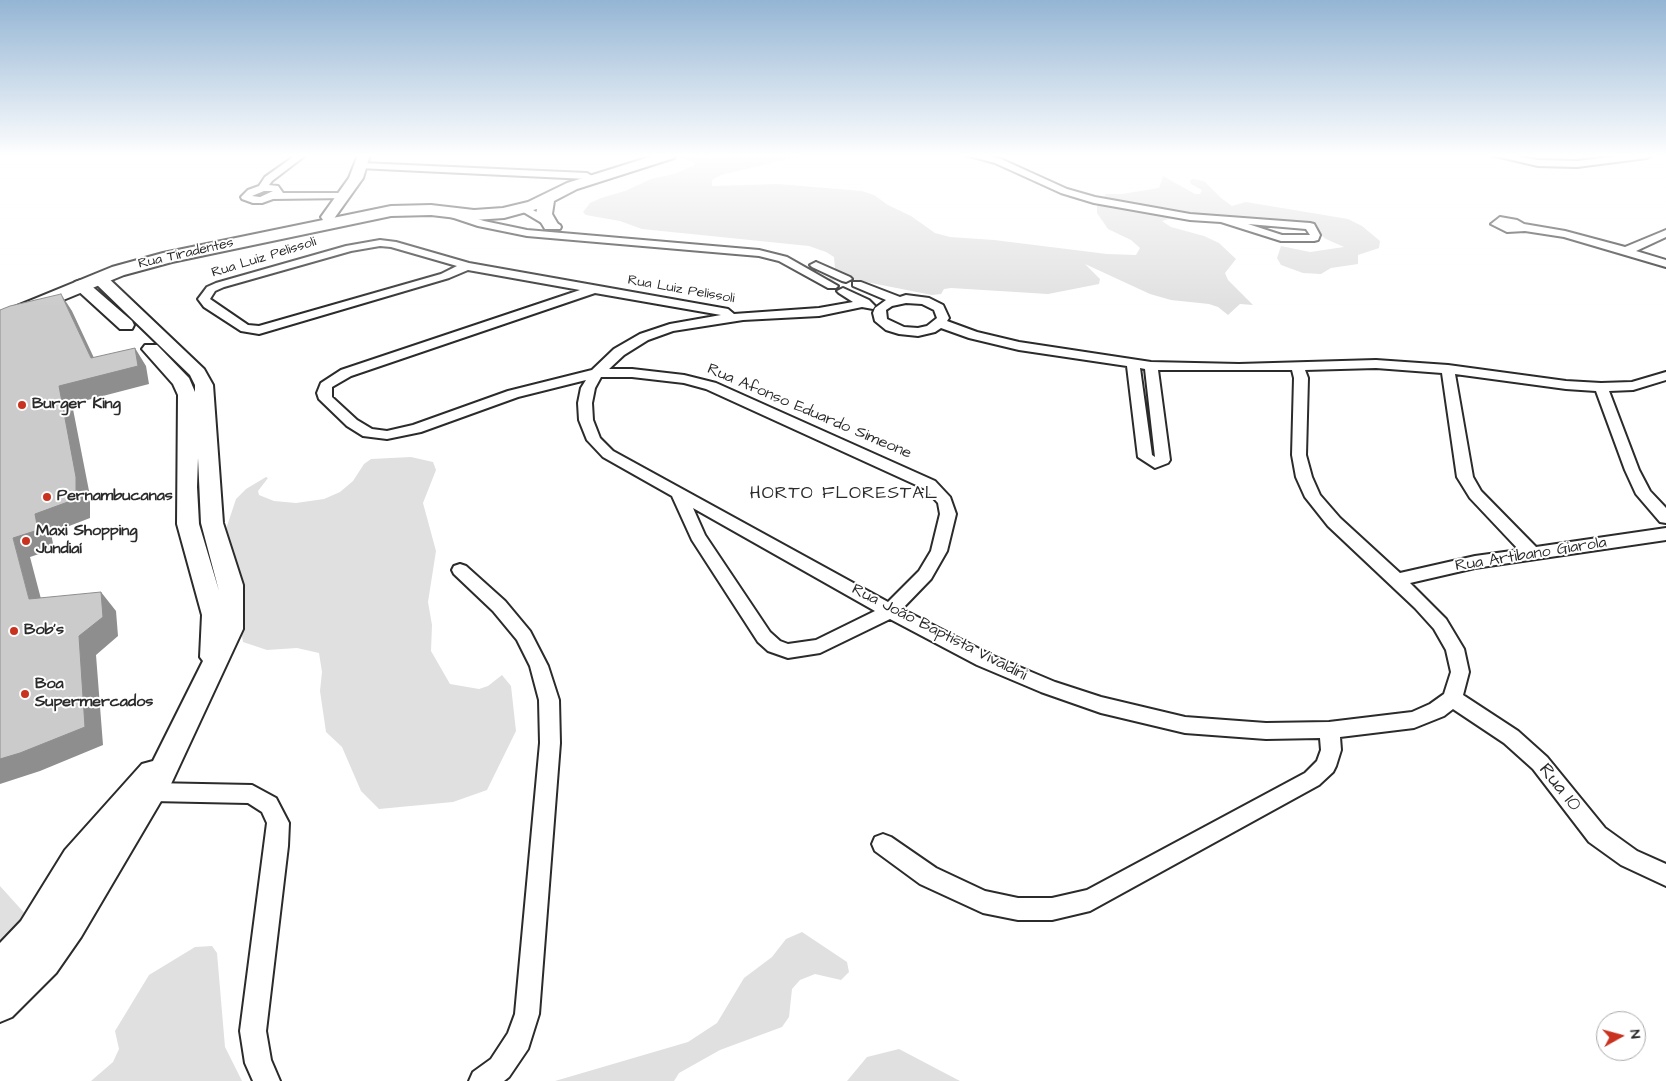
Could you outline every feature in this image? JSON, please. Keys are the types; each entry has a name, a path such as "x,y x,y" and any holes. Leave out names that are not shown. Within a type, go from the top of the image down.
{"main road":[{"name":"Rua Tiradentes","path":"0,320 87,279 114,264 391,205"},
{"path":"449,213 448,210 452,205"},
{"name":"Rua Tiradentes","path":"0,308 38,292 169,257 378,213 417,210 486,214 530,205"},
{"path":"545,205 544,214 551,226"},
{"path":"19,312 55,293 52,290 38,292"}],"street":[{"path":"328,218 337,205"},
{"path":"1119,205 1149,212 1310,226 1316,235 1314,238 1304,239 1282,238 1225,220"},
{"path":"524,208 551,226"},
{"path":"449,213 482,224 527,233 759,253 783,259 865,303 879,313 881,321 890,327 903,331 924,330 940,323 973,335 1019,346 1133,364 1239,368 1376,364 1448,369 1566,386 1600,387 1632,386 1666,376"},
{"path":"527,233 551,226 584,231 763,245 790,252 846,279"},
{"path":"1521,227 1564,234 1666,264"},
{"path":"1626,251 1666,233"},
{"name":"Rua Luiz Pelissoli","path":"467,266 446,276 265,329 244,328 208,304 204,299 211,289 220,285 366,244 392,244 467,266 743,316"},
{"path":"87,279 124,323 182,382 187,395 186,488 188,524 214,615 212,665"},
{"path":"0,1005 44,961 70,926 152,792 231,629 231,584 212,523 204,385 198,373 87,279"},
{"path":"857,284 897,300"},
{"name":"Rua Afonso Eduardo Simeone","path":"594,289 346,373 334,379 326,386 324,393 326,399 352,423 368,433 387,435 416,429 513,394 597,373 659,375 711,386 930,485 944,500 948,514 939,552 925,575 890,611 820,646 788,651 774,646 764,637 698,536 679,494"},
{"path":"879,313 888,303 897,300 916,299 933,304 942,313 940,323"},
{"name":"Rua João Baptista Vivaldini","path":"865,303 819,312 743,316 698,322 670,328 644,337 619,352 597,373 588,388 585,403 586,420 594,440 608,454 890,611 984,660 1048,687 1101,705 1185,725 1266,731 1329,730 1414,720 1437,710 1452,698"},
{"path":"1133,364 1145,457 1155,463 1163,460 1151,366"},
{"path":"1297,366 1301,378 1299,455 1313,497 1334,522 1397,580 1440,624 1455,648 1460,672 1452,698"},
{"path":"1448,369 1465,477 1476,494 1533,554"},
{"path":"182,382 200,389 206,397"},
{"path":"1600,387 1632,470 1644,494 1666,518"},
{"path":"186,488 202,476 209,463"},
{"name":"Rua Artibano Giarola","path":"1397,580 1475,562 1666,534"},
{"path":"208,594 214,588 216,579 215,564 221,551"},
{"path":"460,570 498,606 524,636 539,666 549,700 550,743 527,1014 519,1040 500,1068 482,1081"},
{"name":"Rua 10","path":"1452,698 1511,738 1540,763 1596,834 1629,858 1666,875"},
{"path":"883,844 928,876 983,902 1018,909 1052,909 1090,900 1312,779 1326,766 1331,750 1329,730"},
{"path":"0,965 33,933 76,860 170,752"},
{"path":"152,792 252,794 269,804 278,822 277,846 253,1030 258,1063 267,1081"},
{"path":"55,895 53,919 61,924 70,926"}],"shaded area":[{"path":"588,205 889,205 911,216 935,233 950,237 994,240 1107,254 1136,255 1140,248 1131,240 1108,229 1097,213 1097,205 1267,205 1348,219 1362,226 1380,241 1379,248 1358,255 1358,264 1331,268 1321,274 1303,273 1281,265 1277,258 1281,246 1310,252 1344,247 1326,239 1309,226 1294,221 1219,217 1172,218 1162,221 1171,227 1204,236 1219,243 1236,259 1225,273 1228,280 1253,305 1240,304 1228,315 1218,307 1209,304 1171,300 1150,294 1085,264 1100,279 1099,284 1048,294 951,288 944,289 941,294 932,295 851,279 828,281 835,269 834,257 809,246 642,229 620,221 586,215 583,212"},
{"path":"411,457 433,462 436,470 423,503 436,551 428,602 432,625 431,651 450,684 479,689 488,686 502,675 511,686 516,731 487,790 453,802 379,809 361,791 342,747 326,732 320,691 322,672 319,653 297,648 267,650 243,642 225,532 236,499 246,489 266,477 268,478 258,491 259,495 274,501 296,503 324,499 340,492 353,481 364,464 371,459"},
{"path":"0,886 37,927 0,968"},
{"path":"802,932 847,962 849,972 841,980 815,974 800,980 792,989 789,1017 782,1027 720,1050 679,1073 674,1081 555,1081 688,1042 717,1023 744,978 772,957 786,939"},
{"path":"212,946 217,953 225,1047 242,1081 91,1081 113,1062 119,1049 115,1031 149,975 195,947"},
{"path":"899,1049 960,1081 847,1081 867,1057"}],"building":[{"name":"Maxi Shopping Jundiaí","path":"61,294 91,358 135,348 138,366 59,386 76,477 76,499 35,514 38,530 13,538 29,599 101,592 103,617 79,636 85,727 0,759 0,310"}],"place":[{"name":"Burger King","path":"22,405"},
{"name":"Pernambucanas","path":"47,497"},
{"name":"Maxi Shopping Jundiaí","path":"26,541"},
{"name":"Bob's","path":"14,631"},
{"name":"Boa Supermercados","path":"25,694"}],"district":[{"name":"HORTO FLORESTAL","path":"844,494"}]}
